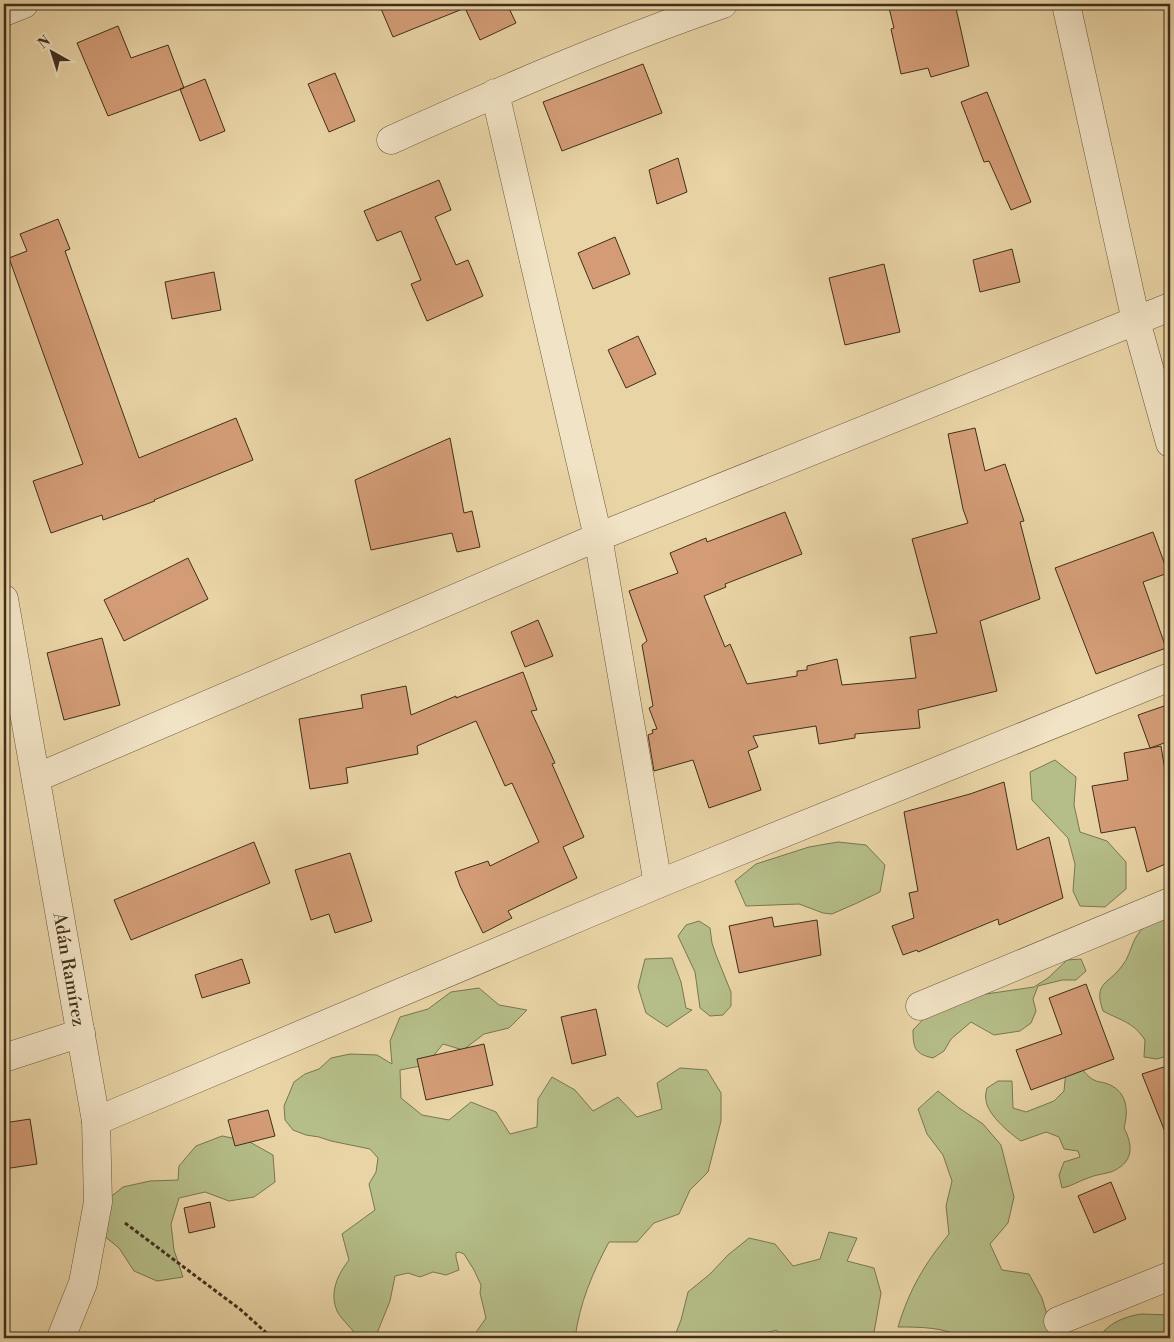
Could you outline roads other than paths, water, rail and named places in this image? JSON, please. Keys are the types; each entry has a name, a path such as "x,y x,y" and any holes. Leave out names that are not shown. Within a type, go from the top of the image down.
{"street":[{"path":"4,12 24,4"},
{"path":"391,140 495,93 681,18 723,4"},
{"path":"1066,4 1136,321 1170,443"},
{"path":"495,93 598,537 658,884"},
{"path":"36,778 598,537 1170,308"},
{"name":"Adán Ramírez","path":"4,599 96,1121 98,1202 83,1283 60,1338"},
{"path":"96,1121 658,884 1170,677"},
{"path":"920,1006 1170,902"},
{"path":"4,1058 81,1034"},
{"path":"1058,1321 1170,1276"}]}
